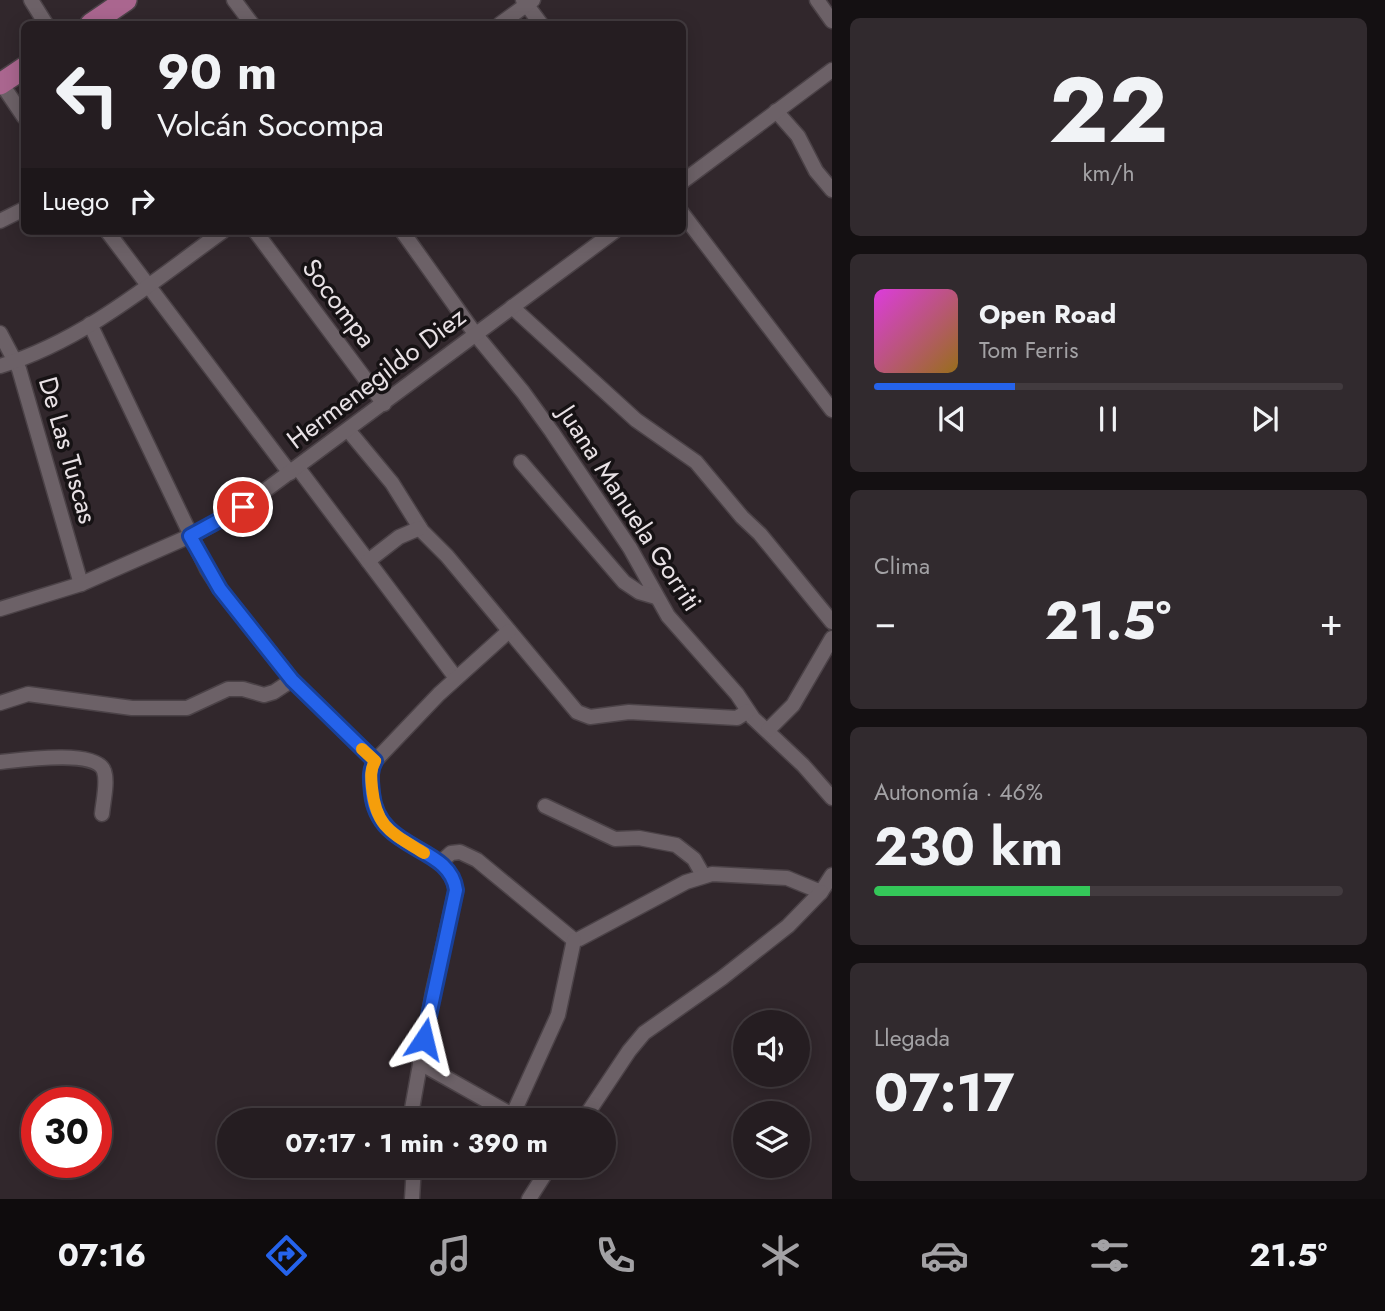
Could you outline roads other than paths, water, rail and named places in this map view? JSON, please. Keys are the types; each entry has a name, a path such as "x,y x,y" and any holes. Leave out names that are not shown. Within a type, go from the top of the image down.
{"main road":[{"path":"95,21 126,0"},
{"path":"1,83 21,70"}],"street":[{"path":"32,0 44,21"},
{"path":"234,0 250,21"},
{"path":"817,0 832,21"},
{"path":"504,21 527,2 539,21"},
{"path":"686,178 832,70"},
{"path":"1,83 21,113"},
{"path":"776,111 798,136 813,165 832,190"},
{"path":"0,221 21,210"},
{"path":"686,218 832,410"},
{"path":"110,235 294,471 368,561 456,678"},
{"path":"0,366 33,355 90,324 217,235"},
{"name":"Socompa","path":"258,235 384,404"},
{"name":"Juana Manuela Gorriti","path":"405,235 476,335 552,432 630,548 668,615 737,694 748,711 832,798"},
{"name":"Hermenegildo Diez","path":"0,609 80,584 190,536 236,512 610,235"},
{"path":"512,307 636,420 696,462 742,517 760,534 832,622"},
{"path":"90,324 190,536 220,589 292,680 375,761"},
{"name":"De Las Tuscas","path":"0,333 19,369 80,584"},
{"path":"348,430 392,483 421,528 571,707 584,716 629,712 737,718 748,711"},
{"path":"521,462 624,582 639,593 656,597"},
{"path":"368,561 399,537 421,528"},
{"path":"412,1108 433,992 456,890 453,877 440,863 394,834 377,816 373,806 371,768 456,678 509,631"},
{"path":"768,730 793,705 832,639"},
{"path":"0,703 29,694 132,708 187,708 228,689 243,689 264,695 292,680"},
{"path":"0,762 51,758 92,760 99,763 105,773 102,814"},
{"path":"545,806 615,839 639,838 676,845 694,859 704,875"},
{"path":"440,863 452,853 460,852 477,860 574,940"},
{"path":"574,940 704,875 787,878 821,892"},
{"path":"591,1108 644,1033 722,978 788,926 821,892 832,875"},
{"path":"521,1108 558,1015 574,940"},
{"path":"420,1063 501,1108"},
{"path":"413,1199 414,1178"},
{"path":"529,1199 542,1178"}]}
